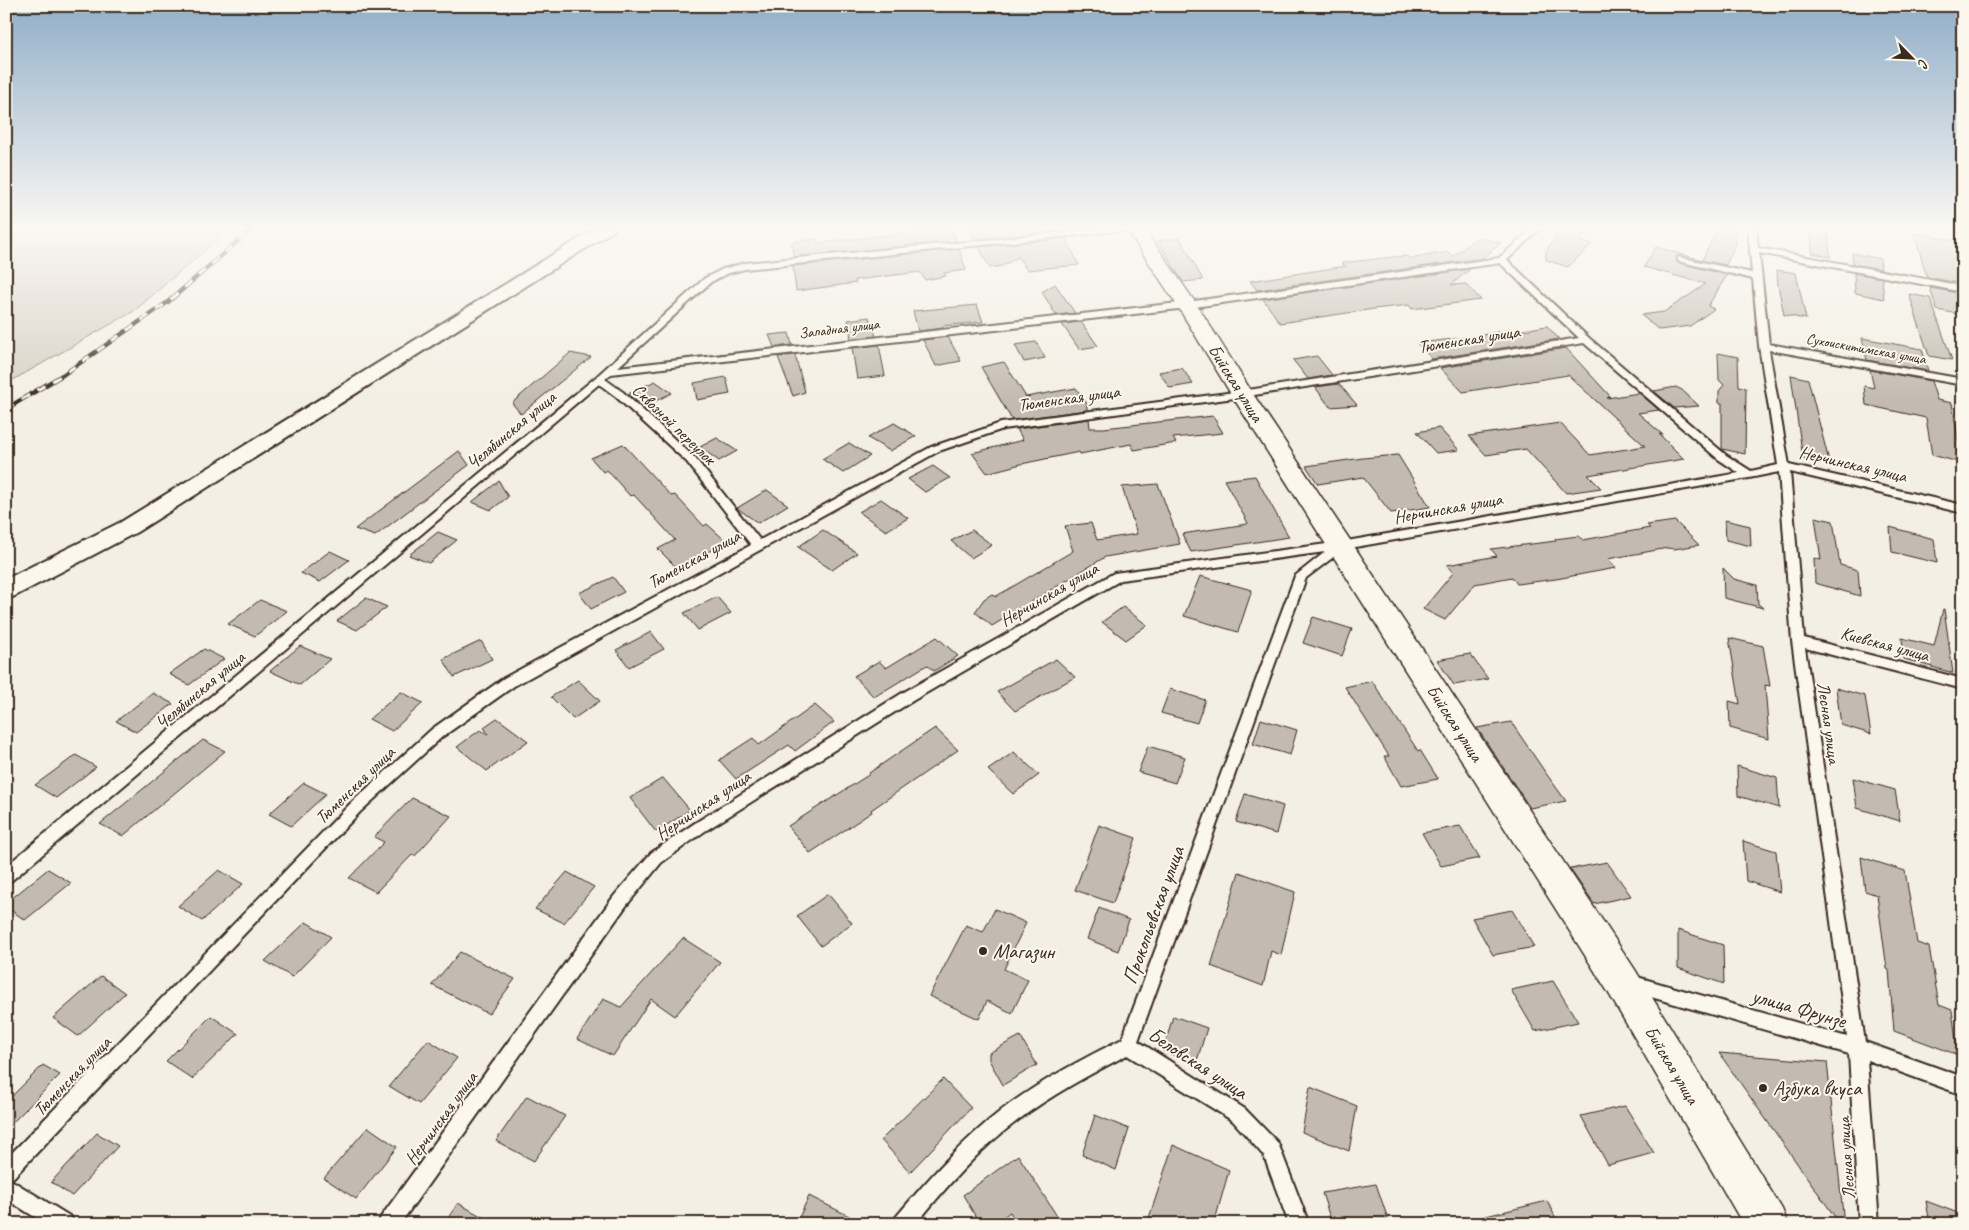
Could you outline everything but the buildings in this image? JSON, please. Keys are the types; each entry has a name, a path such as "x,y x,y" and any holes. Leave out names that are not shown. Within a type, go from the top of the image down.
{"street":[{"path":"6,590 129,527 515,285"},
{"name":"Бийская улица","path":"1174,285 1621,980 1767,1224"}],"lane":[{"name":"Челябинская улица","path":"6,876 603,375 702,285"},
{"name":"Западная улица","path":"603,375 1187,305 1324,285"},
{"path":"1529,285 1586,340 1722,457 1749,475"},
{"name":"Лесная улица","path":"1758,285 1764,346 1784,466 1798,641 1857,1048 1869,1224"},
{"path":"1944,285 1963,289"},
{"name":"Тюменская улица","path":"6,1173 355,808 437,733 509,682 934,449 1000,426 1242,394 1586,340"},
{"name":"Сухоискитимская улица","path":"1764,346 1963,382"},
{"name":"Сквозной переулок","path":"603,375 618,394 691,460 758,546"},
{"name":"Нерчинская улица","path":"388,1224 620,901 656,858 700,826 909,696 1118,576 1341,546 1749,475 1784,466 1963,509"},
{"name":"Прокопьевская улица","path":"1128,1045 1301,576 1341,546"},
{"name":"Киевская улица","path":"1798,641 1963,684"},
{"name":"улица Фрунзе","path":"1621,980 1857,1048 1963,1086"},
{"path":"903,1224 961,1157 1010,1115 1078,1072 1128,1045"},
{"name":"Беловская улица","path":"1128,1045 1239,1115 1271,1150 1299,1224"},
{"path":"6,1188 64,1224"}],"shaded area":[{"path":"6,285 164,285 134,311 6,384"}],"railway":[{"path":"6,409 64,374 168,302 187,285"}],"place":[{"name":"Магазин","path":"983,951"},
{"name":"Азбука вкуса","path":"1763,1088"}]}
